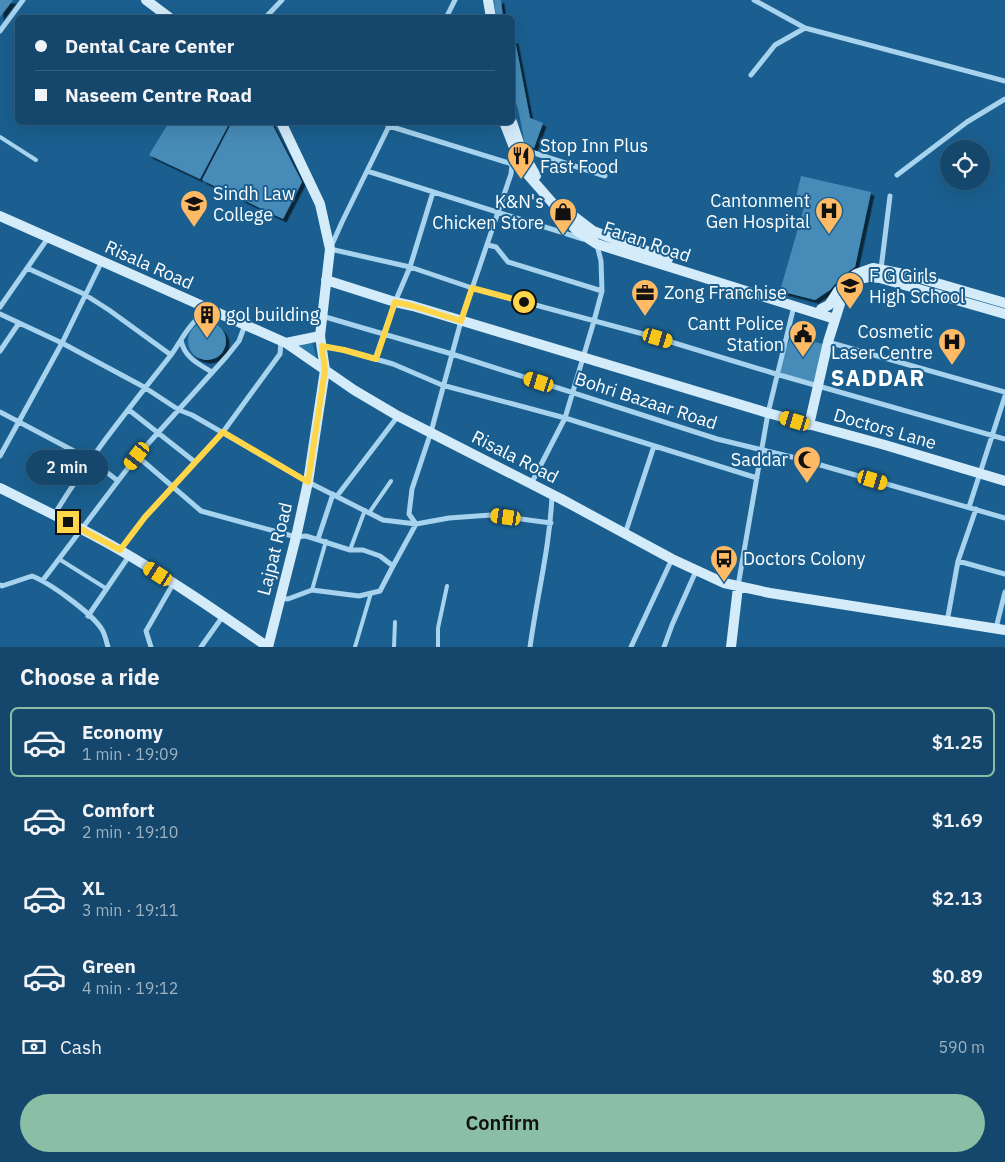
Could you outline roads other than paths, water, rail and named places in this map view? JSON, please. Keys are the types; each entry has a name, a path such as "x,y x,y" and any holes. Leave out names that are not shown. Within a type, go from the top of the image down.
{"street":[{"path":"0,31 23,0"},
{"path":"146,0 166,15"},
{"path":"269,15 282,0"},
{"path":"448,15 455,0"},
{"path":"481,0 484,15"},
{"path":"488,0 490,15"},
{"path":"754,0 805,28 1005,81"},
{"path":"751,75 775,45 805,28"},
{"path":"897,175 967,122 1005,99"},
{"name":"Lajpat Road","path":"268,647 308,482 325,370 321,341 321,316 330,249 320,204 282,125"},
{"path":"388,125 330,249 410,267 472,288 658,338 776,374 1005,439"},
{"path":"391,125 517,166 511,174 461,321 442,385 431,432 412,489 409,514 416,524"},
{"name":"Faran Road","path":"505,125 517,166 576,231 597,244 836,316"},
{"path":"513,125 521,149 536,177 551,196 573,217 593,231 696,270 794,304 821,309 836,316"},
{"path":"521,149 605,176"},
{"path":"366,170 597,244 601,261 602,291 594,321 565,418 531,484"},
{"path":"376,359 395,302 410,267 433,192"},
{"path":"882,269 890,196"},
{"name":"Risala Road","path":"0,216 283,342 398,416 672,559 724,583 738,587 947,622 1000,629"},
{"path":"0,307 48,238"},
{"path":"488,245 496,247 508,262 602,291"},
{"path":"0,456 62,343 84,294 102,262"},
{"path":"27,268 84,294 110,310 171,355"},
{"path":"821,309 830,305 838,291 856,274 873,268 909,275 1005,303"},
{"path":"809,425 828,342 836,316 844,291 853,282 868,277 880,278 1005,314"},
{"name":"Doctors Lane","path":"326,280 768,413 885,445 1005,481"},
{"path":"732,647 738,587 768,413 794,304"},
{"path":"54,516 91,460 144,387 171,355 195,320 205,312 213,311"},
{"path":"0,314 62,343 144,387 179,410 223,432 308,482 383,520 416,524 449,518 491,515 551,524"},
{"name":"Bohri Bazaar Road","path":"321,316 452,354 717,439 796,458 1005,518"},
{"path":"0,351 19,323"},
{"path":"43,580 137,456 160,433 228,356 239,341 245,325"},
{"path":"181,340 182,347 195,363 212,372"},
{"path":"88,616 107,588 124,553 145,517 223,432 280,354 283,342 321,341 344,350 393,364 442,385 565,418 757,478"},
{"path":"828,342 1005,394 969,507"},
{"path":"129,410 195,462"},
{"path":"0,412 91,460 118,481"},
{"path":"318,539 335,495 398,416"},
{"path":"625,534 654,446"},
{"path":"137,456 201,511 296,537 306,536 350,550 363,550 380,556 393,566"},
{"path":"0,488 82,529 124,553 224,615 268,647"},
{"path":"530,647 551,524 552,495"},
{"path":"947,622 958,561 976,509"},
{"path":"280,598 288,598 312,590 359,596 380,591 416,524"},
{"path":"631,647 672,559"},
{"path":"958,561 1005,574"},
{"path":"664,647 672,624 696,571"},
{"path":"1,587 32,576 43,580 102,629 108,647"},
{"path":"151,647 146,631 173,584"},
{"path":"1000,629 1005,592"},
{"path":"200,647 224,615"}],"lane":[{"path":"0,137 36,160"},
{"path":"350,550 367,512 391,481"},
{"path":"312,590 326,541"},
{"path":"60,559 107,588"},
{"path":"438,647 438,628 447,586"},
{"path":"355,647 370,593"},
{"path":"394,647 395,622"}],"place":[{"name":"Stop Inn Plus Fast Food","path":"521,180"},
{"name":"Sindh Law College","path":"194,228"},
{"name":"Cantonment Gen Hospital","path":"829,235"},
{"name":"K&N's Chicken Store","path":"563,236"},
{"name":"F G Girls High School","path":"850,310"},
{"name":"Zong Franchise","path":"645,317"},
{"name":"gol building","path":"207,339"},
{"name":"Cantt Police Station","path":"803,358"},
{"name":"Cosmetic Laser Centre","path":"952,366"},
{"name":"Saddar","path":"807,484"},
{"name":"Doctors Colony","path":"724,583"}],"district":[{"name":"SADDAR","path":"878,378"}]}
